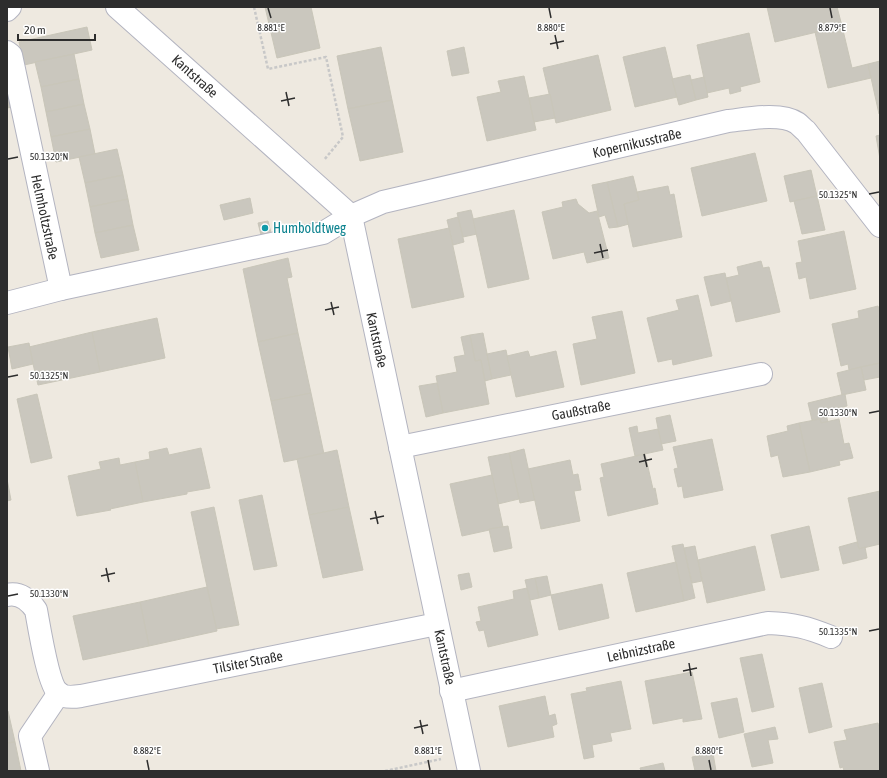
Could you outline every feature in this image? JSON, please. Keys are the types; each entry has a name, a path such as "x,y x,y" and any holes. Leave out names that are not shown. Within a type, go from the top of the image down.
{"street":[{"path":"7,10 10,7"},
{"name":"Kantstraße","path":"118,7 351,216 467,762"},
{"name":"Helmholtzstraße","path":"7,52 11,56 61,289"},
{"name":"Kopernikusstraße","path":"351,216 383,202 728,121 759,117 781,117 796,122 806,131 880,226"},
{"path":"7,303 61,289 323,233 351,216"},
{"name":"Gaußstraße","path":"400,447 761,374"},
{"path":"7,595 12,594 22,596 30,601 36,610 49,674 53,686 59,694 30,736 38,771"},
{"name":"Leibnizstraße","path":"451,690 768,623 787,624 809,628 830,637"},
{"name":"Tilsiter Straße","path":"59,694 69,697 81,696 438,624"}],"path":[{"path":"254,7 268,69 326,57 343,137 309,177"},
{"path":"385,771 467,762"}],"building":[{"path":"265,7 311,7 320,48 277,58"},
{"path":"767,7 837,7 842,26 775,42"},
{"path":"842,26 852,68 868,64 871,78 828,88 815,32"},
{"path":"87,27 92,50 24,65 19,42"},
{"path":"749,33 760,82 740,87 741,91 730,94 729,88 707,93 697,45"},
{"path":"381,47 392,100 348,109 337,56"},
{"path":"464,47 469,73 452,76 447,51"},
{"path":"665,47 677,97 635,107 623,57"},
{"path":"74,54 79,79 41,87 35,62"},
{"path":"598,55 611,110 556,123 543,68"},
{"path":"880,61 880,114 879,114 868,64"},
{"path":"690,75 696,100 679,105 672,79"},
{"path":"524,76 536,130 487,141 477,97 501,92 498,81"},
{"path":"704,77 708,97 696,100 691,80"},
{"path":"79,79 84,104 46,112 41,87"},
{"path":"7,86 13,107 7,108"},
{"path":"550,94 555,118 534,122 529,98"},
{"path":"392,100 403,152 360,161 348,109"},
{"path":"84,104 90,129 51,137 46,112"},
{"path":"90,129 95,154 56,162 51,137"},
{"path":"880,135 880,159 876,136"},
{"path":"117,149 123,175 85,183 79,157"},
{"path":"755,153 767,201 702,216 691,168"},
{"path":"811,170 817,196 790,202 784,176"},
{"path":"123,175 128,199 90,207 85,183"},
{"path":"633,176 639,200 624,204 629,224 618,227 607,182"},
{"path":"607,182 618,227 609,228 605,215 599,217 592,185"},
{"path":"668,186 670,195 674,194 682,237 633,247 624,204 639,200 637,192"},
{"path":"817,196 825,230 802,234 794,201"},
{"path":"250,198 253,213 224,220 220,205"},
{"path":"128,199 133,225 95,233 90,207"},
{"path":"576,199 578,204 589,213 597,211 609,258 587,263 584,252 553,259 542,212 563,207 562,202"},
{"path":"471,210 477,234 463,237 457,213"},
{"path":"514,210 529,279 488,288 473,219"},
{"path":"458,217 464,242 453,245 447,220"},
{"name":"Humboldtweg","path":"268,221 271,233 261,235 258,223"},
{"path":"133,225 139,250 101,258 95,233"},
{"path":"449,228 464,297 412,308 398,239"},
{"path":"844,231 856,289 810,299 806,277 799,279 796,263 802,262 798,241"},
{"path":"288,258 292,277 287,278 298,333 258,342 243,269"},
{"path":"761,261 763,268 769,267 780,312 736,322 726,278 739,275 737,267"},
{"path":"725,273 731,301 711,306 704,277"},
{"path":"698,295 712,356 673,365 672,359 658,362 647,318 679,310 676,300"},
{"path":"878,306 880,314 880,363 849,370 848,364 841,366 832,324 859,318 858,311"},
{"path":"622,311 635,373 581,385 573,344 597,339 592,317"},
{"path":"157,318 165,358 100,372 92,332"},
{"path":"92,332 100,372 38,385 29,347"},
{"path":"298,333 311,393 271,401 258,342"},
{"path":"483,333 492,379 485,381 481,360 475,361 470,335"},
{"path":"470,335 475,361 481,360 489,404 443,413 436,376 457,372 454,357 465,355 461,337"},
{"path":"29,343 33,364 12,369 8,347"},
{"path":"506,350 511,375 492,379 487,354"},
{"path":"528,351 530,357 556,351 564,387 516,397 507,356"},
{"path":"880,363 880,377 864,380 861,367"},
{"path":"861,367 866,390 842,395 837,373"},
{"path":"437,383 443,413 426,417 419,386"},
{"path":"311,393 324,454 284,462 271,401"},
{"path":"37,394 52,458 31,463 17,399"},
{"path":"845,394 847,406 825,411 828,422 821,423 820,419 812,420 808,403"},
{"path":"670,415 676,441 661,444 656,418"},
{"path":"820,419 821,423 839,419 844,444 849,443 853,458 839,461 840,465 810,472 799,423"},
{"path":"799,423 810,472 783,477 778,455 771,457 767,436 788,431 787,426"},
{"path":"637,426 638,433 658,429 663,450 635,456 629,428"},
{"path":"712,439 723,490 684,498 682,486 678,487 674,469 678,468 673,447"},
{"path":"167,448 169,455 201,448 210,488 143,502 135,462 150,459 149,452"},
{"path":"524,449 535,500 520,503 509,453"},
{"path":"337,450 349,507 309,515 297,459"},
{"path":"509,453 519,499 498,504 488,457"},
{"path":"645,454 658,504 608,516 600,478 604,477 601,464"},
{"path":"119,458 120,465 135,462 143,502 77,516 68,476 101,469 99,462"},
{"path":"570,460 573,475 578,474 581,490 574,491 580,521 541,529 528,469"},
{"path":"492,475 503,527 462,536 450,484"},
{"path":"7,479 11,500 7,501"},
{"path":"880,491 880,544 859,549 848,498"},
{"path":"262,495 277,566 254,570 239,500"},
{"path":"214,507 239,625 216,629 191,512"},
{"path":"349,507 363,570 323,578 309,515"},
{"path":"508,526 512,548 494,552 489,529"},
{"path":"809,526 819,570 781,578 771,535"},
{"path":"857,542 859,549 865,547 867,558 843,564 839,547"},
{"path":"683,544 695,598 684,601 672,546"},
{"path":"695,546 702,581 692,583 684,548"},
{"path":"755,546 765,590 707,603 698,560"},
{"path":"676,562 684,601 636,612 627,573"},
{"path":"469,573 472,587 461,590 458,575"},
{"path":"547,576 551,595 539,598 535,578"},
{"path":"535,578 539,598 530,600 525,580"},
{"path":"602,584 609,618 559,630 551,595"},
{"path":"207,587 217,631 149,646 140,602"},
{"path":"527,588 538,635 488,647 484,630 479,631 476,622 481,621 478,607 514,599 513,591"},
{"path":"140,602 149,646 83,660 73,616"},
{"path":"762,654 774,707 752,712 740,658"},
{"path":"692,672 702,719 683,722 683,718 653,724 645,681"},
{"path":"621,681 631,729 610,733 612,741 592,745 594,757 584,759 571,694 587,691 586,688"},
{"path":"822,683 832,727 809,733 799,688"},
{"path":"545,696 549,716 555,714 557,724 552,726 554,737 508,747 499,706"},
{"path":"737,698 744,732 719,738 711,703"},
{"path":"8,711 15,742 7,743"},
{"path":"878,723 880,733 880,771 844,771 843,767 840,768 834,742 847,740 844,730"},
{"path":"775,727 778,739 768,740 773,763 752,767 744,734"},
{"path":"15,742 21,771 7,771 7,743"},
{"path":"713,753 716,771 695,771 692,757"},
{"path":"663,763 665,771 641,771 640,768"}],"place":[{"name":"Humboldtweg","path":"265,228"}]}
